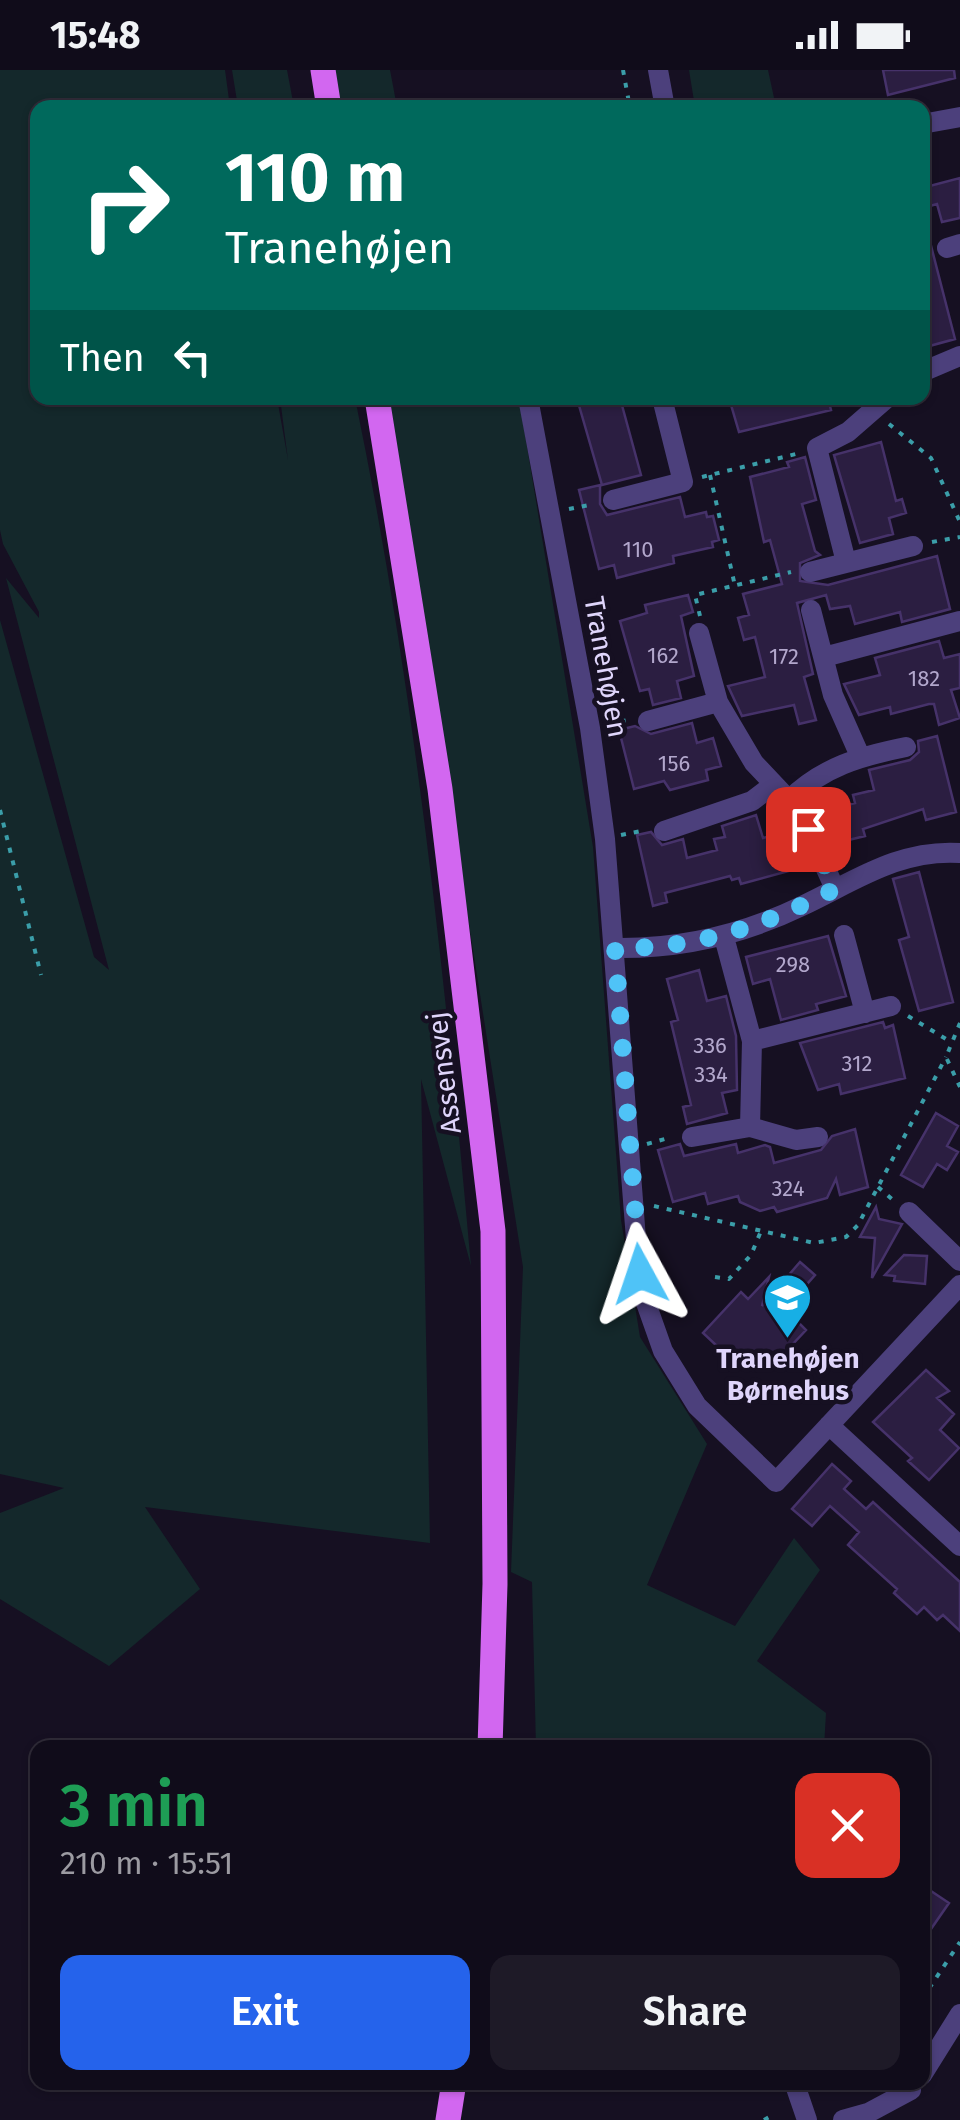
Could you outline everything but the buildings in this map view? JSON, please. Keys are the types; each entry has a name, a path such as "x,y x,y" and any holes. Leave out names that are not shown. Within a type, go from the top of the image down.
{"main road":[{"path":"323,70 328,100"},
{"name":"Assensvej","path":"377,405 440,789 493,1231 495,1584 490,1740"},
{"path":"448,2120 453,2090"}],"street":[{"path":"658,70 663,100"},
{"path":"930,123 960,117"},
{"path":"930,369 960,356"},
{"name":"Tranehøjen","path":"529,405 590,728 605,839 646,1303 662,1351 697,1406 776,1482 960,1284"},
{"path":"613,500 683,482 664,405"},
{"path":"846,562 817,448 848,432 880,405"},
{"path":"810,572 913,546"},
{"path":"811,610 833,695 860,756"},
{"path":"824,657 960,621"},
{"path":"699,633 718,702 740,743 789,800 835,889"},
{"name":"Tranehøjen","path":"648,721 718,702"},
{"path":"789,800 808,781 860,756 906,747"},
{"path":"664,831 752,802 773,785"},
{"path":"615,948 653,949 724,936 908,856 960,853"},
{"path":"844,934 865,1013"},
{"path":"724,936 752,1041 750,1127"},
{"path":"752,1041 890,1006"},
{"path":"692,1137 750,1127 796,1140 818,1137"},
{"path":"908,1212 960,1261"},
{"path":"830,1425 960,1546"},
{"path":"930,2062 960,2014"},
{"path":"797,2090 807,2120"},
{"path":"843,2120 868,2114 906,2090"},
{"path":"878,2120 910,2090"}],"path":[{"path":"623,70 629,100"},
{"path":"882,405 931,458 960,522"},
{"path":"683,482 817,448"},
{"path":"710,475 736,586"},
{"path":"550,513 613,500"},
{"path":"913,546 960,537"},
{"path":"699,633 704,631 694,596 804,569 810,572"},
{"path":"590,728 647,716 648,721"},
{"path":"0,810 42,975"},
{"path":"605,839 657,827 664,831"},
{"path":"890,1006 951,1042"},
{"path":"635,1202 814,1243 846,1237 858,1225 960,1023"},
{"path":"946,1057 960,1087"},
{"path":"632,1148 690,1132 692,1137"},
{"path":"715,1278 729,1279 751,1255 761,1231"},
{"path":"930,1986 960,1942"},
{"path":"764,2120 771,2116"}],"green space":[{"path":"0,70 225,70 229,100 30,100 30,405 278,405 288,460 281,405 356,405 411,721 471,1266 421,1079 430,1543 145,1507 200,1589 109,1666 0,1599 0,1513 64,1488 0,1474 0,620 94,957 109,970 6,578 39,618 39,612 3,544"},
{"path":"232,70 287,70 293,100 237,100"},
{"path":"334,70 390,70 396,100 339,100"},
{"path":"689,70 768,70 774,100 694,100"},
{"path":"387,405 520,405 593,847 621,1220 640,1337 707,1444 647,1585 735,1626 794,1538 820,1570 757,1661 826,1713 824,1740 536,1740 532,1582 511,1572 523,1267"}],"place":[{"name":"Tranehøjen Børnehus","path":"788,1340"}],"route":[{"path":"640,1274 615,948 653,949 724,936 761,924 835,889 808,829"}]}
